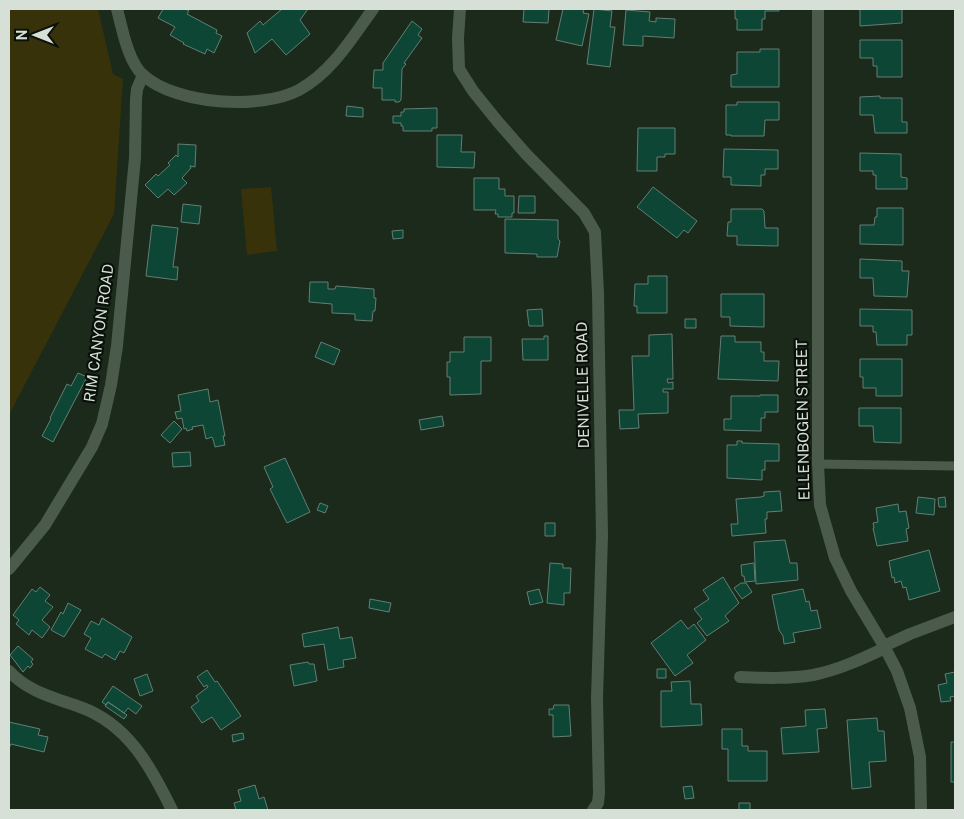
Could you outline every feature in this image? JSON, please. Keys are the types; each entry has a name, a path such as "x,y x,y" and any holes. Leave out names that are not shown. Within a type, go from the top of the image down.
{"street":[{"path":"117,9 135,66 143,75 160,87 183,95 205,100 234,102 280,96 299,90 325,72 373,9"},
{"name":"DENIVELLE ROAD","path":"460,9 458,38 459,69 473,91 498,122 526,154 584,213 595,232 598,294 602,536 598,698 599,793 598,803 593,810"},
{"name":"ELLENBOGEN STREET","path":"818,9 818,464 820,505 835,558 850,591 885,647 897,671 910,708 920,757 921,810"},
{"name":"RIM CANYON ROAD","path":"9,569 45,525 92,447 102,424 111,385 116,346 135,158 136,99 137,89 143,75"},
{"path":"740,677 772,678 813,675 840,667 910,634 955,617"},
{"path":"9,671 42,695 81,708 112,724 140,751 172,810"}],"lane":[{"path":"818,464 955,466"}],"shaded area":[{"path":"9,9 98,9 113,74 123,79 114,214 9,415"},
{"path":"271,187 277,251 247,255 241,189"}],"building":[{"path":"163,9 185,9 189,11 187,14 217,30 216,33 222,36 214,53 207,49 205,54 183,44 170,35 175,27 158,18"},
{"path":"282,9 308,9 300,20 310,34 286,55 272,39 255,53 247,33 260,21 263,25"},
{"path":"524,9 549,9 548,23 523,22"},
{"path":"563,9 584,9 583,13 589,14 582,46 556,40"},
{"path":"594,9 612,11 610,27 615,27 610,67 587,64"},
{"path":"779,9 779,11 765,11 765,19 762,19 762,30 737,30 735,10"},
{"path":"860,9 902,9 902,23 860,26"},
{"path":"626,10 650,12 649,21 656,22 656,18 675,19 674,38 643,36 643,46 623,45"},
{"path":"412,21 422,29 418,35 422,38 404,63 406,64 402,69 401,100 395,102 395,100 382,100 382,88 373,88 374,70 383,70 383,63"},
{"path":"860,40 902,40 902,77 877,77 877,66 873,66 873,58 860,58"},
{"path":"760,49 779,49 779,87 731,87 731,75 737,74 737,52 760,52"},
{"path":"880,96 880,98 902,98 902,122 907,122 907,133 875,133 873,115 860,115 860,97"},
{"path":"737,102 779,102 779,120 765,120 764,136 726,135 726,105 737,105"},
{"path":"347,106 363,108 363,117 346,116"},
{"path":"437,108 437,128 432,128 432,131 403,131 401,123 393,123 393,116 401,116 401,112 404,112 404,109"},
{"path":"638,128 675,128 675,154 665,154 665,157 657,157 657,171 637,171"},
{"path":"437,135 462,135 461,152 475,152 474,168 437,167"},
{"path":"178,144 196,145 195,167 190,166 191,168 182,178 187,183 174,195 168,189 158,198 145,185 156,174 158,176 170,165 168,163 176,155 178,157"},
{"path":"724,149 778,150 778,169 765,169 765,175 761,175 761,186 731,185 731,177 723,177"},
{"path":"860,153 901,154 901,177 907,178 907,189 876,189 876,175 873,175 873,171 860,171"},
{"path":"474,178 499,178 499,189 505,189 505,196 514,196 514,213 512,213 512,217 498,217 498,214 495,214 496,210 474,210"},
{"path":"653,187 697,221 688,233 684,230 677,238 637,207"},
{"path":"519,196 535,196 535,213 518,213"},
{"path":"183,204 201,206 199,224 181,222"},
{"path":"877,208 903,208 903,245 860,244 860,225 874,225 875,217 877,217"},
{"path":"731,209 762,209 764,211 765,228 778,228 778,246 737,245 737,236 727,236 728,222 731,222"},
{"path":"505,219 558,220 558,239 560,241 557,257 537,257 537,254 505,253"},
{"path":"152,225 178,228 173,267 178,267 177,280 146,276"},
{"path":"403,230 403,238 393,239 392,231"},
{"path":"860,259 902,261 902,271 909,271 907,297 874,296 873,278 860,278"},
{"path":"648,276 667,276 667,313 637,313 637,306 634,306 635,284 648,284"},
{"path":"310,282 328,282 328,289 335,289 336,286 374,289 374,298 376,298 372,321 355,320 355,314 332,313 332,304 309,302"},
{"path":"721,294 764,294 764,327 730,326 730,317 721,317"},
{"path":"542,309 543,326 529,326 527,310"},
{"path":"860,309 912,310 912,335 907,335 907,345 877,345 876,332 873,332 873,326 860,326"},
{"path":"685,319 696,319 696,328 685,328"},
{"path":"672,334 673,379 667,379 668,383 673,382 673,389 663,389 663,392 668,392 668,413 638,414 639,428 620,429 619,410 634,410 632,356 649,356 649,335"},
{"path":"544,336 548,336 548,360 523,360 522,339 544,339"},
{"path":"721,336 735,336 735,342 761,342 761,352 764,352 764,361 779,361 778,381 718,379"},
{"path":"464,337 491,337 491,361 481,361 481,394 450,395 450,377 447,377 447,362 450,362 450,352 464,352"},
{"path":"321,342 340,350 334,365 315,357"},
{"path":"860,359 902,359 902,396 876,396 876,388 863,388 863,377 860,377"},
{"path":"78,373 87,377 53,442 42,436 67,384 71,386"},
{"path":"208,389 210,402 218,400 225,445 215,447 212,437 206,439 203,425 192,427 193,429 187,431 186,428 184,429 182,418 177,419 175,412 181,411 178,395"},
{"path":"778,395 778,412 765,412 765,418 761,418 761,431 724,430 724,419 731,419 731,396"},
{"path":"859,408 901,408 901,443 874,442 873,426 859,426"},
{"path":"442,416 444,426 421,430 419,420"},
{"path":"174,421 182,429 170,443 161,435"},
{"path":"737,441 742,441 742,443 779,444 779,461 765,461 765,470 762,470 762,480 727,478 727,445 737,445"},
{"path":"190,452 191,466 173,467 172,453"},
{"path":"285,458 310,512 287,523 270,489 273,487 264,467"},
{"path":"780,491 782,511 767,512 767,519 765,519 766,533 732,536 731,524 738,524 736,499 761,497 764,496 764,492"},
{"path":"918,497 935,499 934,515 916,513"},
{"path":"945,497 946,507 939,507 938,498"},
{"path":"320,503 328,506 325,513 317,510"},
{"path":"898,504 899,512 906,511 909,528 906,529 908,541 877,546 873,528 873,523 878,522 876,508"},
{"path":"545,523 555,523 555,536 545,536"},
{"path":"785,540 790,563 797,563 798,580 756,584 754,542"},
{"path":"929,550 940,591 909,600 906,587 903,588 901,581 895,583 894,577 892,578 889,561"},
{"path":"550,563 563,564 563,568 571,568 570,593 564,593 564,605 547,603"},
{"path":"754,563 755,581 745,582 744,576 742,576 741,565"},
{"path":"723,577 739,603 725,616 729,621 707,636 697,623 702,619 694,609 709,599 703,590"},
{"path":"741,583 746,583 752,592 742,599 734,588"},
{"path":"40,587 50,595 45,601 53,607 42,620 50,627 42,638 32,630 29,635 16,624 19,620 13,615 32,589 36,592"},
{"path":"539,589 543,602 530,605 527,592"},
{"path":"803,589 806,602 809,601 811,611 817,610 821,628 793,633 795,642 784,644 783,636 779,630 772,595"},
{"path":"370,599 391,603 389,612 369,608"},
{"path":"68,603 81,610 64,637 51,630 61,612 63,614"},
{"path":"102,618 132,637 124,653 120,651 115,660 105,654 102,658 85,649 91,638 84,634 91,621 99,625"},
{"path":"681,620 688,629 694,624 706,640 687,655 693,663 675,676 651,643"},
{"path":"338,627 340,639 352,637 356,658 343,660 344,667 328,670 324,644 304,647 302,634"},
{"path":"18,646 33,659 31,662 33,664 30,668 28,666 23,672 10,655"},
{"path":"308,662 309,664 314,664 317,681 294,686 290,665"},
{"path":"657,669 666,669 666,678 657,678"},
{"path":"207,670 215,682 217,681 241,716 221,730 212,717 202,723 191,707 199,701 196,696 208,687 207,685 204,687 197,677"},
{"path":"955,672 955,696 950,697 951,701 941,702 938,685 947,683 945,674"},
{"path":"147,674 153,691 140,696 134,679"},
{"path":"690,681 691,704 701,704 702,725 661,727 661,691 672,691 671,682"},
{"path":"113,686 142,706 136,714 128,708 124,713 108,702 106,705 102,702"},
{"path":"108,702 127,715 124,719 105,706"},
{"path":"554,705 569,705 571,736 553,737 553,715 549,715 549,709 553,709"},
{"path":"825,709 827,728 817,729 819,752 783,754 781,728 806,726 805,710"},
{"path":"877,718 878,731 884,731 886,761 869,762 871,787 852,789 847,720"},
{"path":"9,722 40,729 38,735 48,737 44,752 11,744 9,748"},
{"path":"722,729 742,729 742,746 748,746 748,751 767,751 767,781 728,781 728,749 722,749"},
{"path":"243,733 244,739 233,742 232,735"},
{"path":"951,742 955,742 955,782 951,782"},
{"path":"255,785 259,799 264,797 268,810 236,810 234,803 241,801 238,790"},
{"path":"692,786 694,798 685,799 683,787"},
{"path":"739,803 750,803 750,810 739,810"}]}
